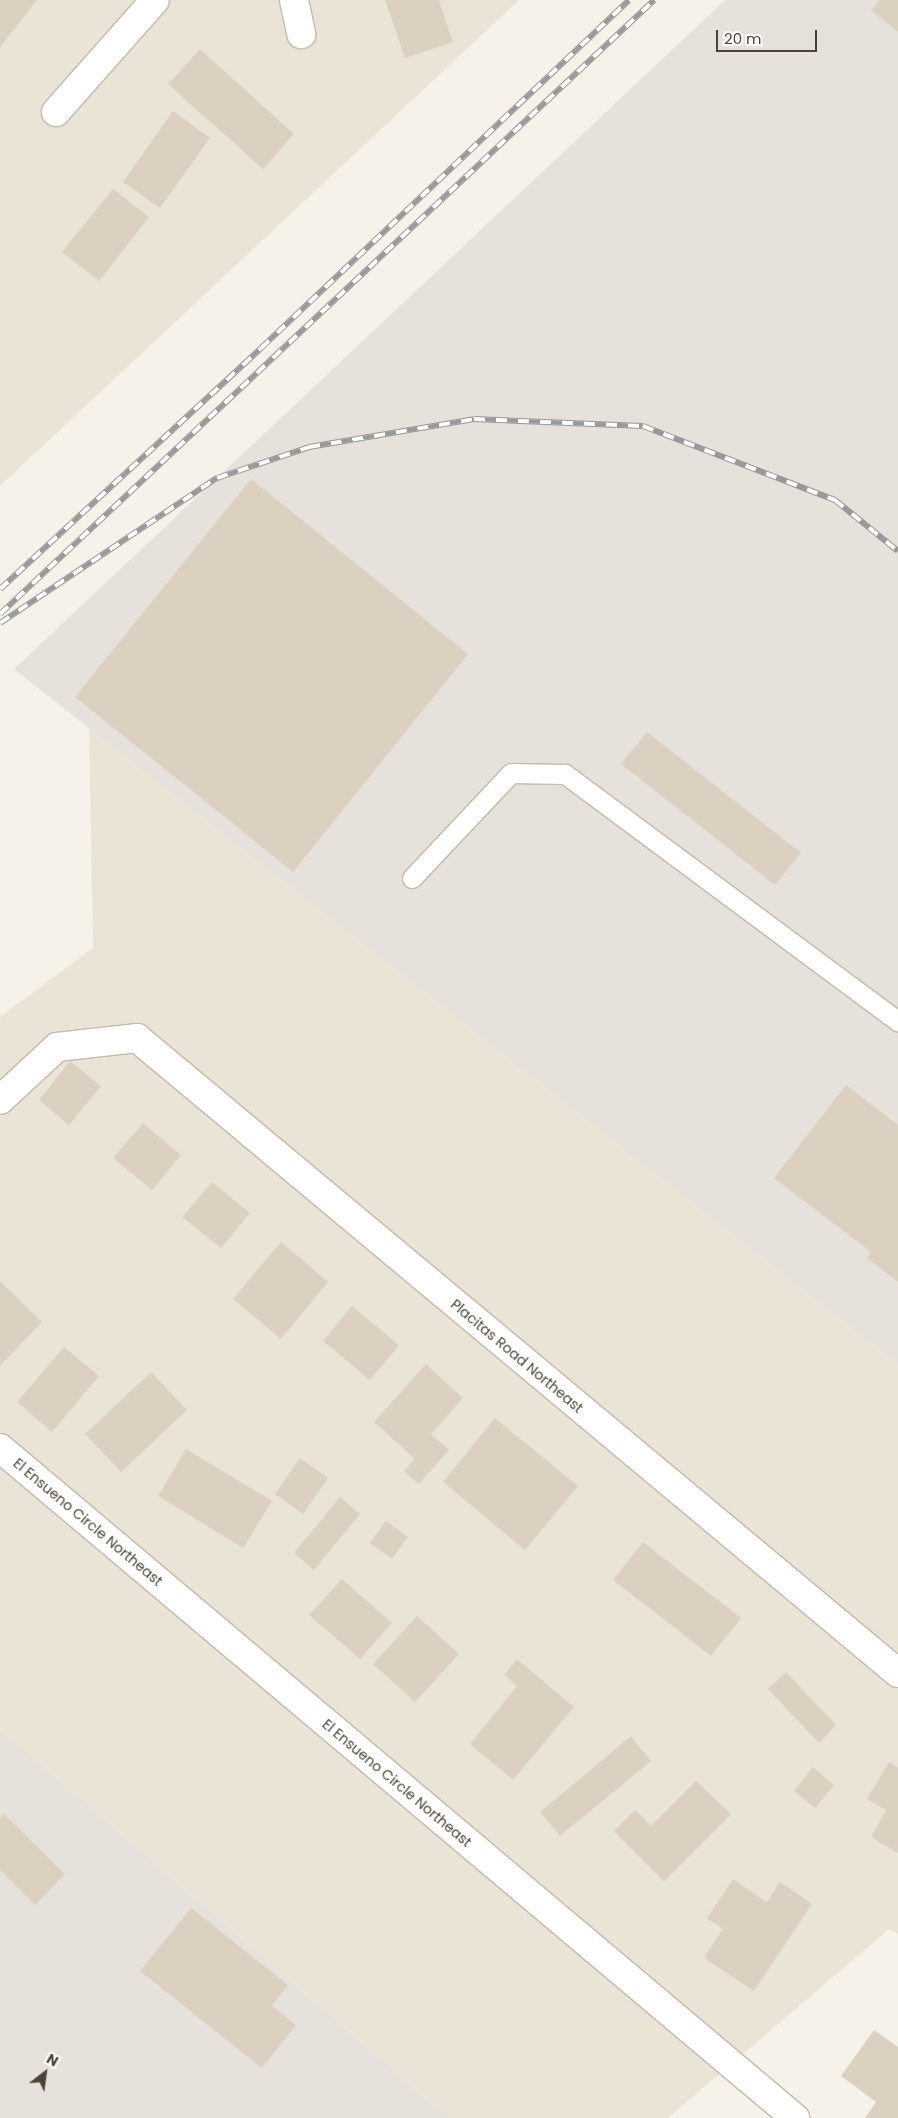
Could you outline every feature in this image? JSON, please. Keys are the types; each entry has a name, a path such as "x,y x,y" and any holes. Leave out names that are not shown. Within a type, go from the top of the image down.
{"street":[{"path":"56,112 155,0"},
{"path":"294,0 300,34"},
{"name":"Placitas Road Northeast","path":"0,1100 57,1047 137,1038 898,1673"},
{"name":"El Ensueno Circle Northeast","path":"0,1448 795,2118"}],"lane":[{"path":"412,878 512,773 565,774 898,1021"}],"shaded area":[{"path":"0,0 519,0 0,486"},
{"path":"725,0 898,0 898,1365 14,669"},
{"path":"89,727 898,1365 898,1934 889,1929 668,2118 448,2118 0,1729 0,1017 93,948"},
{"path":"0,1729 448,2118 0,2118"}],"building":[{"path":"0,0 37,0 0,47"},
{"path":"385,0 439,0 453,42 405,58"},
{"path":"880,0 898,0 898,32 871,10"},
{"path":"200,49 294,134 263,169 168,84"},
{"path":"173,111 210,138 160,208 123,182"},
{"path":"113,189 149,217 99,281 62,252"},
{"path":"251,479 468,654 293,872 75,697"},
{"path":"647,732 801,853 775,885 621,764"},
{"path":"70,1061 101,1086 69,1125 39,1100"},
{"path":"846,1085 898,1125 898,1282 867,1258 871,1252 774,1178"},
{"path":"143,1123 181,1155 152,1190 113,1158"},
{"path":"212,1182 250,1213 221,1248 182,1217"},
{"path":"281,1242 328,1282 281,1339 233,1299"},
{"path":"0,1281 42,1322 0,1366"},
{"path":"352,1306 399,1345 370,1380 323,1341"},
{"path":"64,1347 99,1376 52,1432 17,1402"},
{"path":"426,1364 463,1398 431,1434 449,1450 419,1484 404,1471 415,1459 374,1422"},
{"path":"151,1372 187,1410 121,1472 85,1434"},
{"path":"495,1418 578,1486 525,1550 443,1482"},
{"path":"186,1449 272,1501 243,1548 158,1496"},
{"path":"300,1458 328,1478 303,1514 275,1494"},
{"path":"340,1497 360,1514 314,1570 294,1553"},
{"path":"386,1521 408,1537 392,1559 370,1543"},
{"path":"643,1542 741,1618 711,1656 613,1580"},
{"path":"342,1579 392,1623 360,1659 309,1615"},
{"path":"417,1616 459,1654 415,1702 373,1664"},
{"path":"517,1659 574,1707 513,1780 470,1744 517,1686 504,1675"},
{"path":"786,1672 836,1725 819,1743 768,1689"},
{"path":"631,1736 651,1761 560,1836 540,1812"},
{"path":"889,1762 898,1768 898,1853 871,1837 886,1810 867,1799"},
{"path":"813,1767 834,1785 815,1808 794,1791"},
{"path":"696,1781 731,1814 664,1881 614,1831 635,1810 651,1826"},
{"path":"4,1814 65,1874 35,1905 0,1870 0,1818"},
{"path":"733,1879 767,1902 780,1882 812,1904 754,1991 704,1958 723,1929 707,1918"},
{"path":"191,1908 288,1985 272,2006 296,2025 262,2068 140,1971"},
{"path":"874,2030 898,2047 898,2118 865,2118 876,2102 841,2076"}],"railway":[{"path":"0,589 261,348 629,0"},
{"path":"0,614 654,0"},
{"path":"0,623 217,478 309,447 474,419 643,426 835,500 898,551"}]}
